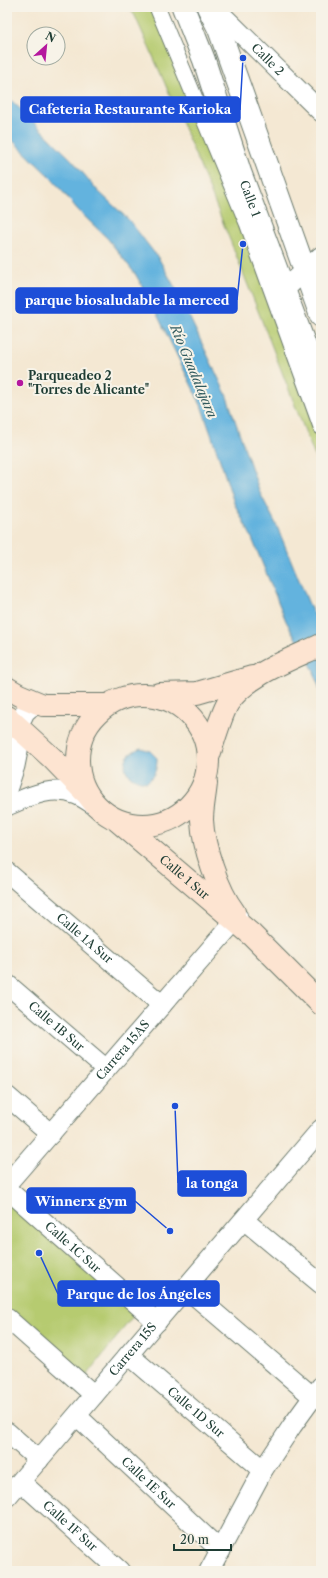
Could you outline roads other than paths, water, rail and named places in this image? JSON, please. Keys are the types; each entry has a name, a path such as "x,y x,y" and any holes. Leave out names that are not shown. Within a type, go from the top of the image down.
{"main road":[{"path":"208,755 228,703 242,688 261,675 321,645"},
{"path":"146,694 156,696 179,705 193,718 205,738 208,755 207,777 199,795 185,810 169,820 153,825 136,825 102,809 80,781 77,760 81,739 91,720 106,705 120,698 146,694 197,693 261,675"},
{"path":"7,688 43,706 106,705"},
{"name":"Calle 1 Sur","path":"12,722 52,758 102,809 236,919 321,1004"},
{"name":"Calle 1 Sur","path":"207,777 202,820 206,844 219,887 236,919"}],"street":[{"path":"157,7 247,223 321,427"},
{"name":"Calle 1","path":"183,7 204,60 240,172 321,388"},
{"path":"208,7 219,29 321,316"},
{"name":"Calle 2","path":"214,7 321,112"},
{"path":"284,290 321,256"},
{"path":"7,790 18,751 12,722 32,706 43,706"},
{"path":"7,806 42,792 63,792 77,795 102,809"},
{"name":"Calle 1A Sur","path":"7,872 162,1005"},
{"name":"Carrera 15AS","path":"7,1184 236,919"},
{"name":"Calle 1B Sur","path":"7,984 106,1069"},
{"path":"7,1096 51,1134"},
{"name":"Carrera 15S","path":"7,1497 321,1129"},
{"name":"Calle 1C Sur","path":"7,1189 157,1322"},
{"path":"244,1220 321,1284"},
{"path":"186,1288 317,1391 263,1470 209,1571"},
{"path":"7,1318 94,1395"},
{"name":"Calle 1D Sur","path":"129,1354 263,1470"},
{"name":"Calle 1E Sur","path":"77,1416 220,1551"},
{"path":"7,1432 39,1460"},
{"name":"Calle 1F Sur","path":"21,1482 120,1571"}],"water":[{"name":"Río Guadalajara","path":"7,96 72,160 98,191 129,220 159,259 178,293 226,394 260,493 276,524 311,609 321,626 321,693 313,669 286,621 251,536 234,503 201,405 153,306 136,275 108,239 78,210 52,179 7,135"},
{"path":"141,748 150,751 157,758 155,772 147,782 139,781 132,777 125,768 125,762 128,757 133,752"}],"place":[{"name":"Cafeteria Restaurante Karioka","path":"243,58"},
{"name":"parque biosaludable la merced","path":"243,244"},
{"name":"Parqueadeo 2 \"Torres de Alicante\"","path":"20,383"},
{"name":"la tonga","path":"175,1106"},
{"name":"Winnerx gym","path":"170,1231"},
{"name":"Parque de los Ángeles","path":"39,1253"}]}
